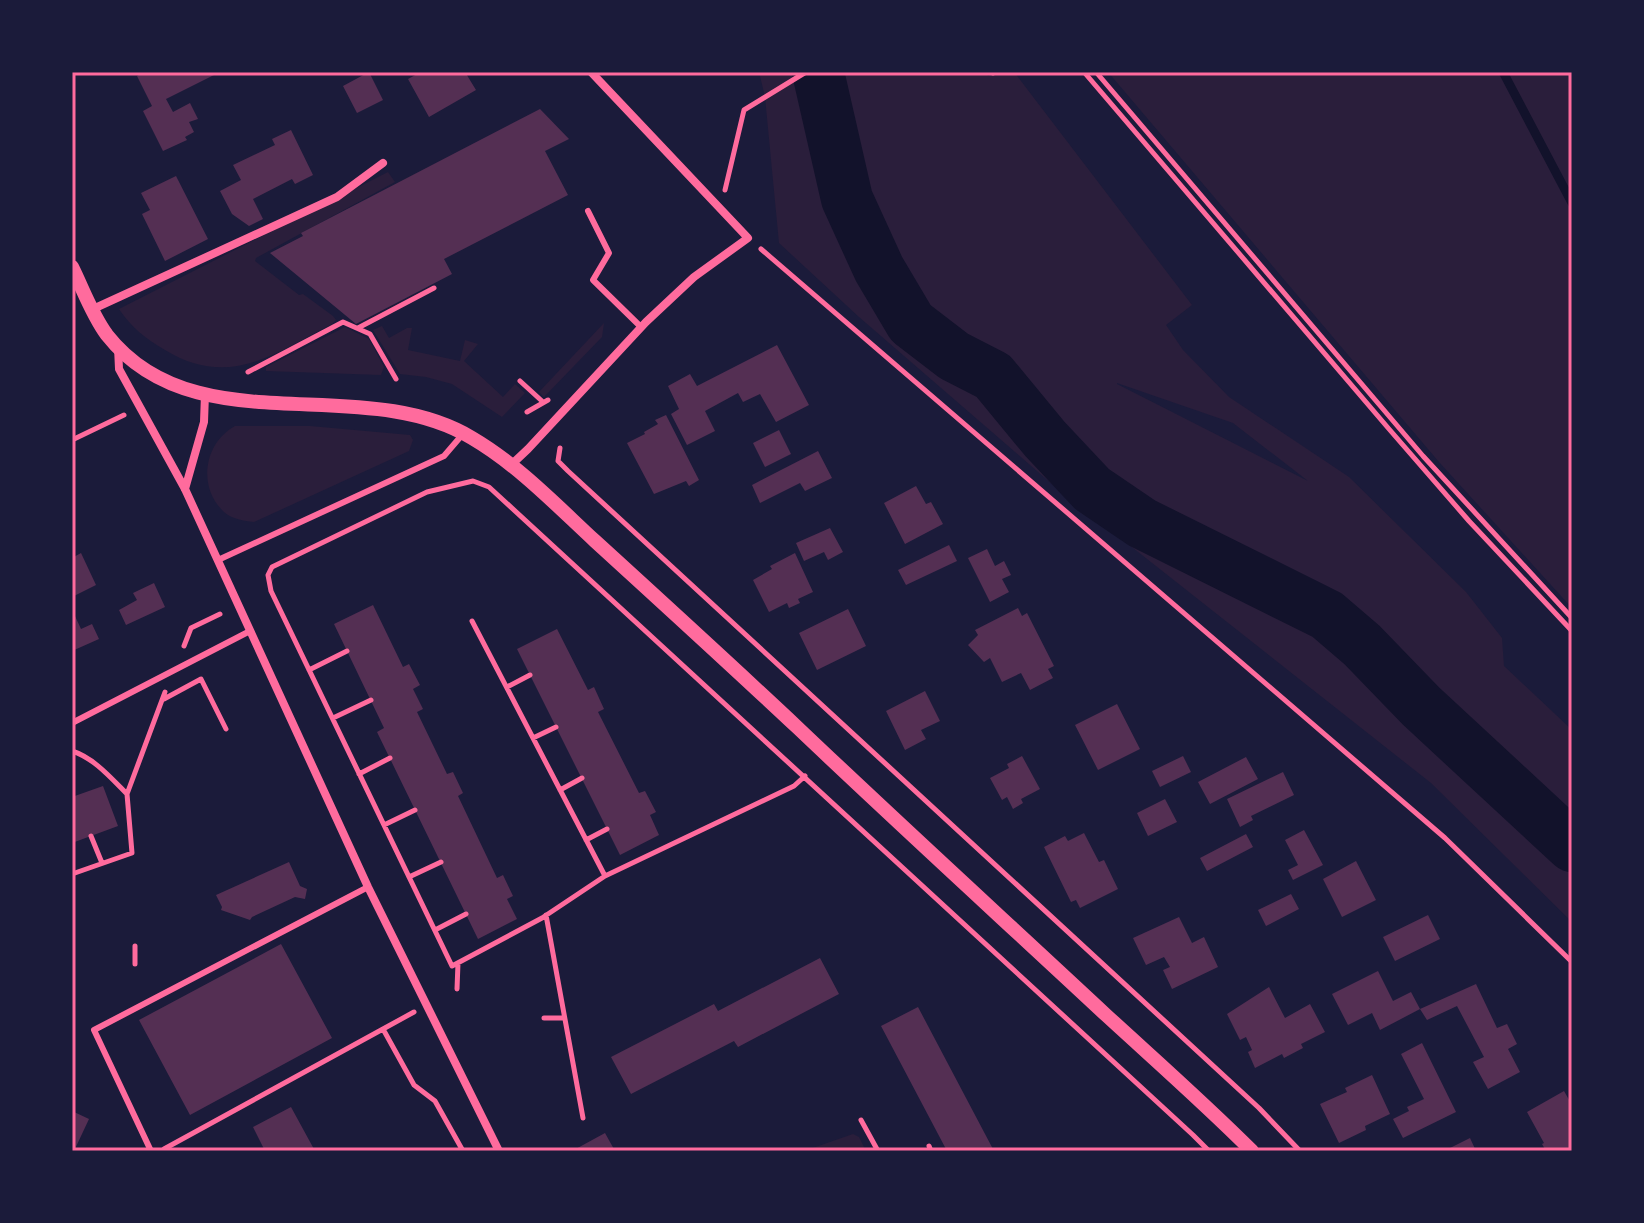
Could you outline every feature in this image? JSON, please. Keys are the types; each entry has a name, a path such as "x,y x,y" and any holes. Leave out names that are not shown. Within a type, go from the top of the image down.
{"street":[{"path":"511,465 641,327 694,277 748,238 591,72"},
{"path":"93,309 337,197 383,163"},
{"path":"72,267 100,325 132,359 166,381 205,394 259,402 386,408 424,416 464,433 511,465 1252,1151"},
{"path":"118,346 119,369 185,489 368,887 499,1151"},
{"path":"185,489 204,422 205,394"}],"lane":[{"path":"588,211 609,253 593,280 641,327"},
{"path":"218,560 444,456 464,433"},
{"path":"72,723 250,631"},
{"path":"151,1151 94,1030 368,887"}],"path":[{"path":"736,223 725,192 744,110 806,72"},
{"path":"1084,72 1399,441 1572,631"},
{"path":"1096,72 1423,456 1572,618"},
{"path":"748,238 1445,838 1572,962"},
{"path":"357,328 434,288"},
{"path":"248,372 343,322 370,334 396,379"},
{"path":"520,381 543,402"},
{"path":"72,440 124,415"},
{"path":"560,448 558,461 568,471 1259,1108 1300,1151"},
{"path":"805,776 794,786 605,876 546,915 452,966 271,591 268,575 272,567 427,492 473,481 489,487 805,776 1209,1151"},
{"path":"72,874 132,853 127,794 191,628 220,614"},
{"path":"472,621 605,876"},
{"path":"309,670 347,651"},
{"path":"507,687 530,675"},
{"path":"163,700 201,679 226,729"},
{"path":"333,718 371,700"},
{"path":"533,738 556,727"},
{"path":"72,751 80,753 106,773 127,794"},
{"path":"359,774 390,758"},
{"path":"560,790 582,778"},
{"path":"384,825 415,810"},
{"path":"586,840 607,829"},
{"path":"91,836 102,863"},
{"path":"409,877 441,862"},
{"path":"434,930 466,914"},
{"path":"546,915 583,1118"},
{"path":"135,946 135,964"},
{"path":"457,989 458,963"},
{"path":"160,1151 417,1011"},
{"path":"544,1018 564,1018"},
{"path":"383,1029 414,1085 435,1101 463,1151"},
{"path":"861,1120 878,1151"}],"shaded area":[{"path":"759,72 985,72 988,76 995,72 1014,72 1192,305 1166,325 1183,350 1229,397 1349,477 1466,592 1502,638 1504,666 1572,730 1572,922 1431,783 1052,484 859,317 779,243 765,97","holes":["1117,383 1233,423 1308,481"]},
{"path":"1108,72 1572,72 1572,608 1439,462"},
{"path":"388,172 395,182 256,258 255,261 336,320 271,356 231,367 210,367 188,361 145,337 119,309"},
{"path":"604,323 602,337 544,397 539,392"},
{"path":"382,326 389,338 412,328 408,350 460,361 465,340 478,344 464,361 503,397 515,384 525,393 502,417 452,384 400,374 373,330"},
{"path":"345,327 369,339 384,367 381,375 266,371 266,367"},
{"path":"235,426 310,426 410,435 413,440 409,451 254,522 234,518 224,512 215,502 207,478 216,443"},
{"path":"853,1134 859,1137 866,1151 804,1151"}],"building":[{"path":"144,72 220,72 166,99 173,112 190,103 198,119 189,122 194,132 185,137 187,140 163,151 143,111 152,106 137,76"},
{"path":"369,72 383,100 357,113 343,86"},
{"path":"421,72 465,72 476,90 429,117 408,79"},
{"path":"540,109 569,139 545,151 568,195 444,259 452,274 356,324 270,253 303,236 301,233"},
{"path":"291,130 313,175 295,184 292,179 253,199 263,219 249,226 232,214 220,191 241,180 233,165 275,145 272,139"},
{"path":"176,176 208,239 165,261 142,214 150,210 141,193"},
{"path":"777,345 809,405 776,422 760,394 743,402 738,393 705,411 715,431 687,445 671,414 679,409 668,386 690,374 697,386"},
{"path":"666,415 699,480 689,486 686,481 654,494 627,443 645,434 658,424 655,420"},
{"path":"779,430 791,454 765,467 753,443"},
{"path":"818,451 832,478 805,491 800,483 760,503 752,485"},
{"path":"916,486 926,504 931,502 943,524 905,544 884,503"},
{"path":"830,528 843,552 828,560 824,552 804,561 796,543"},
{"path":"949,545 957,561 906,585 898,570"},
{"path":"987,549 995,566 1004,561 1011,575 1002,579 1009,592 990,602 968,558"},
{"path":"81,553 96,585 72,597 72,558"},
{"path":"795,553 813,592 798,599 800,603 789,608 787,603 769,612 753,580 772,569 770,566"},
{"path":"154,583 165,607 126,625 119,610 137,600 133,593"},
{"path":"373,605 403,667 409,664 420,685 413,689 423,709 417,712 447,774 453,772 463,793 458,796 497,878 503,875 513,896 507,899 517,919 478,939 377,732 384,728 334,624"},
{"path":"1018,608 1022,616 1027,613 1054,666 1048,669 1053,678 1030,690 1021,673 1002,682 990,658 984,662 968,645 978,635 975,630"},
{"path":"848,609 866,646 817,670 799,633"},
{"path":"75,616 81,629 92,624 99,639 72,651 72,617"},
{"path":"557,629 588,690 594,687 604,709 598,712 639,793 645,791 656,812 650,815 659,835 620,855 517,649"},
{"path":"925,691 940,721 921,730 926,739 905,750 886,711"},
{"path":"1117,704 1140,749 1098,770 1075,725"},
{"path":"1022,756 1040,789 1021,799 1023,803 1013,809 1007,797 1002,800 990,778 1009,768 1007,764"},
{"path":"1183,756 1191,772 1160,787 1152,771"},
{"path":"1246,757 1258,779 1210,804 1198,782"},
{"path":"1283,772 1294,795 1251,816 1253,820 1240,827 1227,799"},
{"path":"103,786 118,826 72,843 72,797"},
{"path":"1165,799 1177,822 1148,836 1137,813"},
{"path":"1304,830 1323,865 1293,880 1288,870 1298,865 1285,840"},
{"path":"1084,833 1099,862 1104,860 1118,889 1080,908 1076,900 1071,902 1044,847 1065,836 1068,841"},
{"path":"1246,834 1253,847 1207,871 1200,858"},
{"path":"1356,861 1376,900 1342,917 1323,879"},
{"path":"289,862 300,886 307,889 305,899 295,897 250,920 221,910 216,895"},
{"path":"1291,894 1299,909 1266,926 1258,910"},
{"path":"1428,915 1440,939 1395,961 1383,937"},
{"path":"1179,917 1192,943 1204,937 1218,967 1172,989 1163,970 1170,967 1164,957 1146,965 1133,938"},
{"path":"281,944 332,1038 190,1115 139,1020"},
{"path":"820,958 839,994 738,1047 734,1041 631,1094 611,1057 714,1004 718,1011"},
{"path":"1378,971 1393,1001 1411,992 1420,1009 1380,1030 1372,1013 1348,1025 1332,994"},
{"path":"1476,984 1497,1028 1507,1024 1517,1044 1508,1049 1520,1072 1488,1089 1473,1062 1484,1057 1457,1006 1427,1020 1420,1009"},
{"path":"1269,987 1285,1018 1310,1004 1325,1032 1301,1044 1303,1048 1284,1058 1282,1054 1255,1068 1246,1037 1240,1040 1227,1014"},
{"path":"918,1007 994,1151 947,1151 881,1026"},
{"path":"1422,1043 1456,1112 1403,1138 1393,1119 1409,1111 1407,1107 1424,1099 1401,1054"},
{"path":"1372,1075 1390,1114 1339,1143 1320,1104 1347,1092 1345,1088"},
{"path":"1564,1091 1572,1105 1572,1149 1546,1151 1527,1112"},
{"path":"291,1107 315,1151 265,1151 253,1127"},
{"path":"72,1111 89,1119 74,1151 72,1151"},
{"path":"605,1133 615,1151 572,1151"},
{"path":"1470,1138 1476,1151 1444,1151"}],"waterway":[{"path":"818,72 847,199 879,269 911,323 954,356 993,376 1045,439 1092,489 1142,523 1327,615 1572,846"},
{"path":"1503,72 1572,203"}]}
